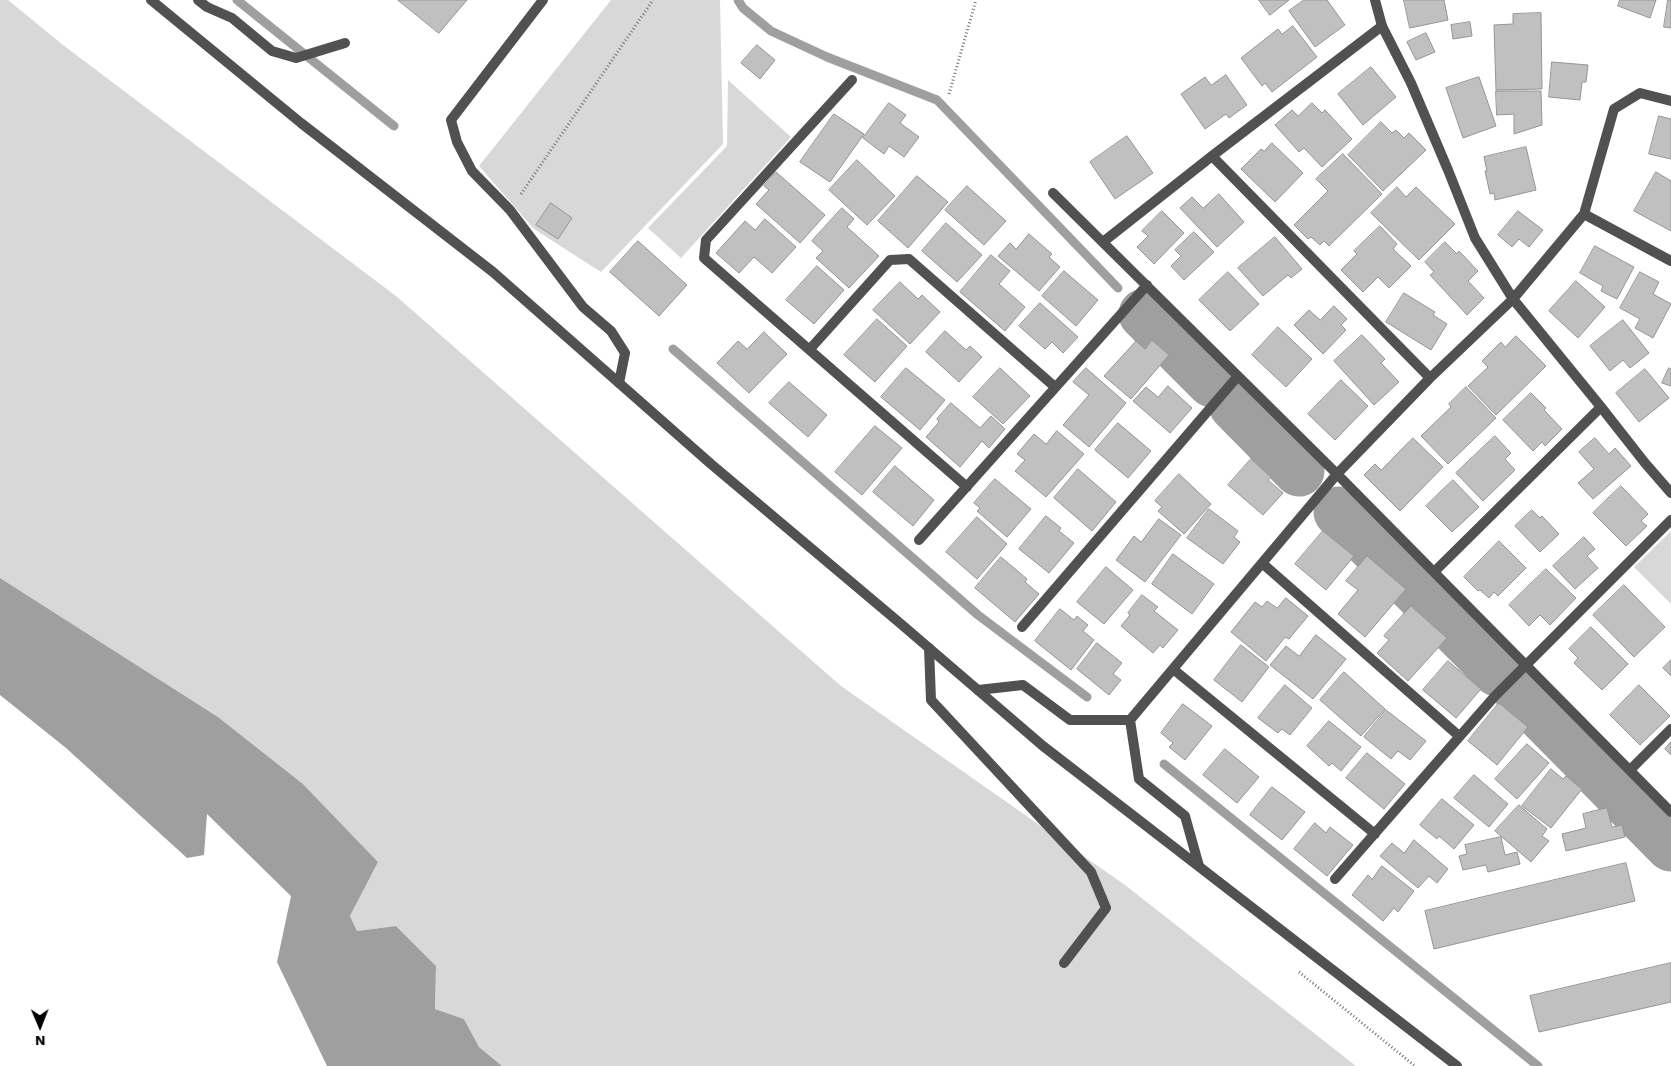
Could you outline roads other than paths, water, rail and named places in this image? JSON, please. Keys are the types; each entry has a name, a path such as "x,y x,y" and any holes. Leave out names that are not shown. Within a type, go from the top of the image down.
{"street":[{"path":"152,0 301,123 493,272 711,464 1043,746 1457,1066"},
{"path":"198,0 207,7 232,18 272,51 296,58 345,43"},
{"path":"543,0 451,120 457,142 472,171 510,210 583,307 611,331 616,338 625,353 619,383"},
{"path":"1375,0 1382,26 1411,83 1475,238 1513,299 1602,407 1645,464 1671,493"},
{"path":"1103,242 1382,26"},
{"path":"852,80 706,240 704,258 967,487"},
{"path":"1199,866 1185,816 1139,779 1130,720 1337,474 1430,378 1513,299 1584,214 1614,109 1640,93 1671,101"},
{"path":"1212,156 1430,378"},
{"path":"1053,193 1337,474 1671,812"},
{"path":"1584,214 1671,261"},
{"path":"810,349 890,260 909,259 1055,387"},
{"path":"920,540 1147,285"},
{"path":"1022,627 1238,376"},
{"path":"1434,572 1602,407"},
{"path":"1335,879 1495,696 1671,520"},
{"path":"1262,563 1459,736"},
{"path":"929,648 930,700 1091,872 1106,908 1064,964"},
{"path":"1173,669 1375,834"},
{"path":"978,690 1022,685 1070,720 1130,720"},
{"path":"1630,770 1671,729"}],"waterway":[{"path":"237,0 394,126"},
{"path":"738,0 743,8 771,31 827,57 937,100 1118,288"},
{"path":"1144,314 1212,382"},
{"path":"673,349 978,615 1087,697"},
{"path":"1234,405 1299,471"},
{"path":"1339,512 1497,671"},
{"path":"1519,692 1671,846"},
{"path":"1164,764 1538,1066"}]}
